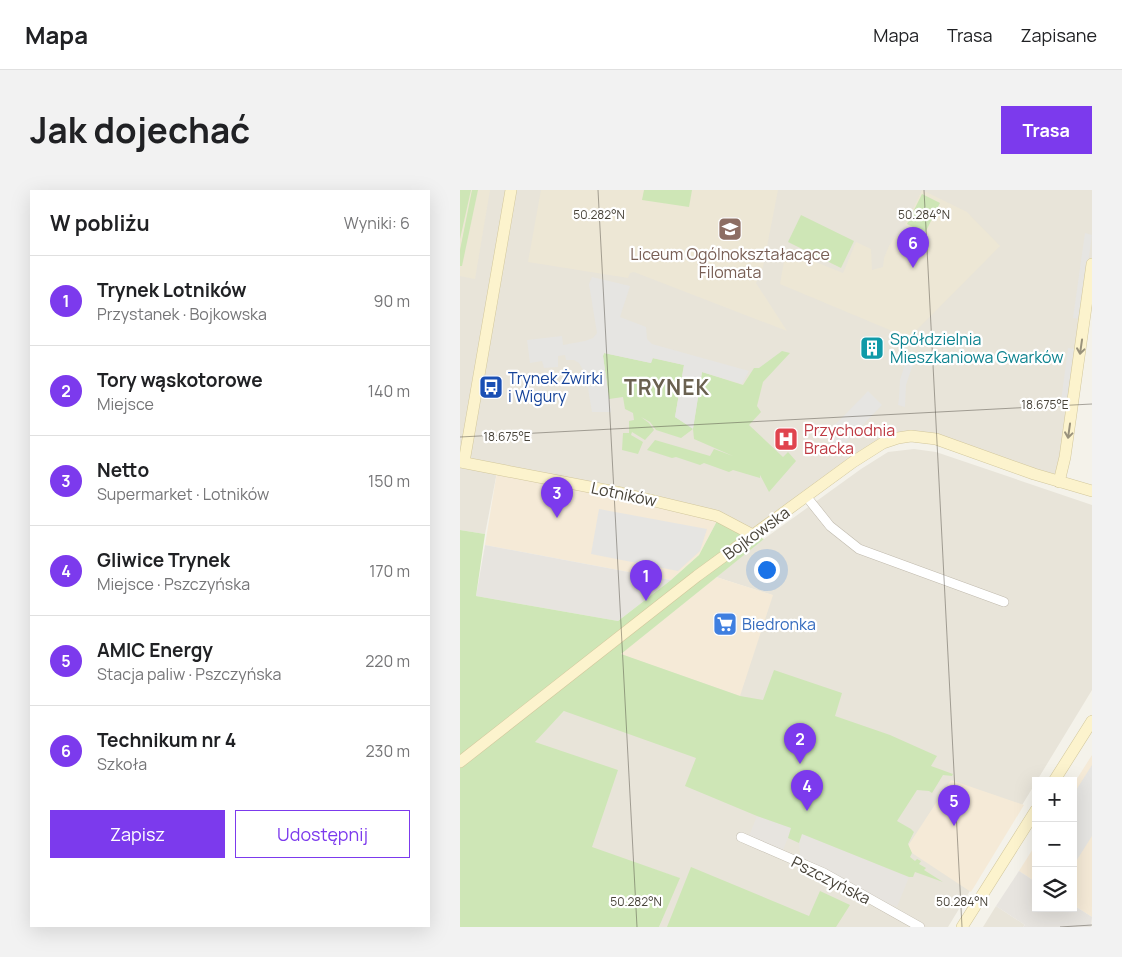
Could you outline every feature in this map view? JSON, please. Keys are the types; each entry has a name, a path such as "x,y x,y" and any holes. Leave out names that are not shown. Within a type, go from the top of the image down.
{"street":[{"path":"462,462 511,190"},
{"path":"1058,482 1065,456 1092,264"},
{"name":"Bojkowska","path":"460,762 682,587 806,496 883,443 911,436 936,439 1058,482 1092,491"},
{"name":"Lotników","path":"462,462 621,493 717,516 754,535"},
{"path":"806,496 830,526 859,548 1004,602"},
{"path":"1057,777 1092,721"},
{"path":"962,927 1032,816"},
{"name":"Pszczyńska","path":"741,837 824,874 920,927"}],"shaded area":[{"path":"460,190 1092,190 1092,264 1059,482 961,447 898,438 753,535 717,516 460,462"},
{"path":"460,190 490,190 475,279 460,276"},
{"path":"541,190 778,190 763,267 756,283 787,331 634,272 630,273 628,278 528,262"},
{"path":"922,190 967,212 1000,246 909,338 780,284 786,250 843,273 856,242 871,249 872,270 883,267 884,258 896,235 914,242 913,245 926,251 931,239 905,225"},
{"path":"1085,233 1092,235 1080,319 1073,318"},
{"path":"592,277 630,286 620,317 646,327 647,339 652,344 749,371 742,384 702,372 693,429 675,417 684,365 653,358 651,363 604,353 611,412 592,412 586,376 579,363 574,360 566,360 565,355 558,356 558,367 544,368 542,361 530,363 527,340 562,336 563,345 593,338 597,333 589,284"},
{"path":"1068,348 1076,349 1069,403 1061,402"},
{"path":"907,358 914,361 906,385 905,407 898,405 900,380"},
{"path":"868,391 882,405 840,449 825,435"},
{"path":"914,449 936,452 1092,505 1092,690 1039,777 1032,777 1032,789 948,927 659,927 679,878 592,848 534,742 620,654 772,595 716,577 764,539 861,469 888,452"},
{"path":"460,467 497,472 485,534 460,530"},
{"path":"497,472 717,521 699,555 671,580 485,545"},
{"path":"599,509 707,529 700,551 678,571 591,554"},
{"path":"485,545 671,580 618,621 476,596"},
{"path":"716,577 773,595 740,696 620,654"},
{"path":"1092,755 1092,917 1077,908 1077,779"},
{"path":"1092,765 1092,836 1077,860 1077,822 1077,789"},
{"path":"951,780 1024,805 971,892 906,849"},
{"path":"757,816 792,828 783,850 749,836"},
{"path":"802,834 909,877 897,907 874,898 807,865 800,855 799,843"},
{"path":"1032,850 1032,879 1019,871"},
{"path":"1019,871 1032,879 1032,912 1077,912 1077,908 1092,917 1091,927 1023,927 1025,925 996,906"},
{"path":"996,906 1025,925 1023,927 983,927"}],"green space":[{"path":"460,190 471,190 460,239"},
{"path":"472,190 478,190 462,266 460,266 460,250"},
{"path":"644,190 692,190 689,207 642,200"},
{"path":"922,194 940,203 925,233 907,224"},
{"path":"801,215 854,241 841,268 788,242"},
{"path":"782,351 790,353 763,382 757,406 761,412 749,425 783,457 788,452 796,461 769,492 760,475 760,478 733,470 729,472 704,463 700,465 647,450 655,440 710,456 714,449 733,456 694,439 693,429 681,438 656,430 650,422 641,417 654,430 645,440 632,432 631,435 643,442 638,454 622,450 623,433 629,433 629,421 634,420 633,413 625,409 623,397 609,399 604,353 651,363 652,358 684,365 675,417 693,428 702,372 743,385 754,368 759,368"},
{"path":"717,521 764,539 621,654 740,696 763,700 774,670 842,693 835,716 890,735 937,756 931,766 953,774 952,776 943,775 932,793 917,790 897,821 914,832 908,844 912,853 910,857 915,861 917,859 921,861 919,864 926,868 924,870 943,882 915,872 913,877 909,877 802,834 799,843 788,838 791,828 685,786 696,758 564,711 535,742 618,770 592,847 680,878 659,927 460,927 460,530 485,534 476,596 618,621 671,580 699,555"},
{"path":"691,867 809,916 820,891 850,905 836,927 667,927"}],"place":[{"name":"Liceum Ogólnokształacące Filomata","path":"730,229"},
{"name":"Technikum nr 4","path":"913,268"},
{"name":"Spółdzielnia Mieszkaniowa Gwarków","path":"872,348"},
{"name":"Trynek Żwirki i Wigury","path":"491,387"},
{"name":"Przychodnia Bracka","path":"786,439"},
{"name":"Netto","path":"557,518"},
{"name":"Trynek Lotników","path":"646,601"},
{"name":"Biedronka","path":"725,624"},
{"name":"Tory wąskotorowe","path":"800,764"},
{"name":"Gliwice Trynek","path":"807,811"},
{"name":"AMIC Energy","path":"954,826"}],"district":[{"name":"TRYNEK","path":"667,387"}]}
